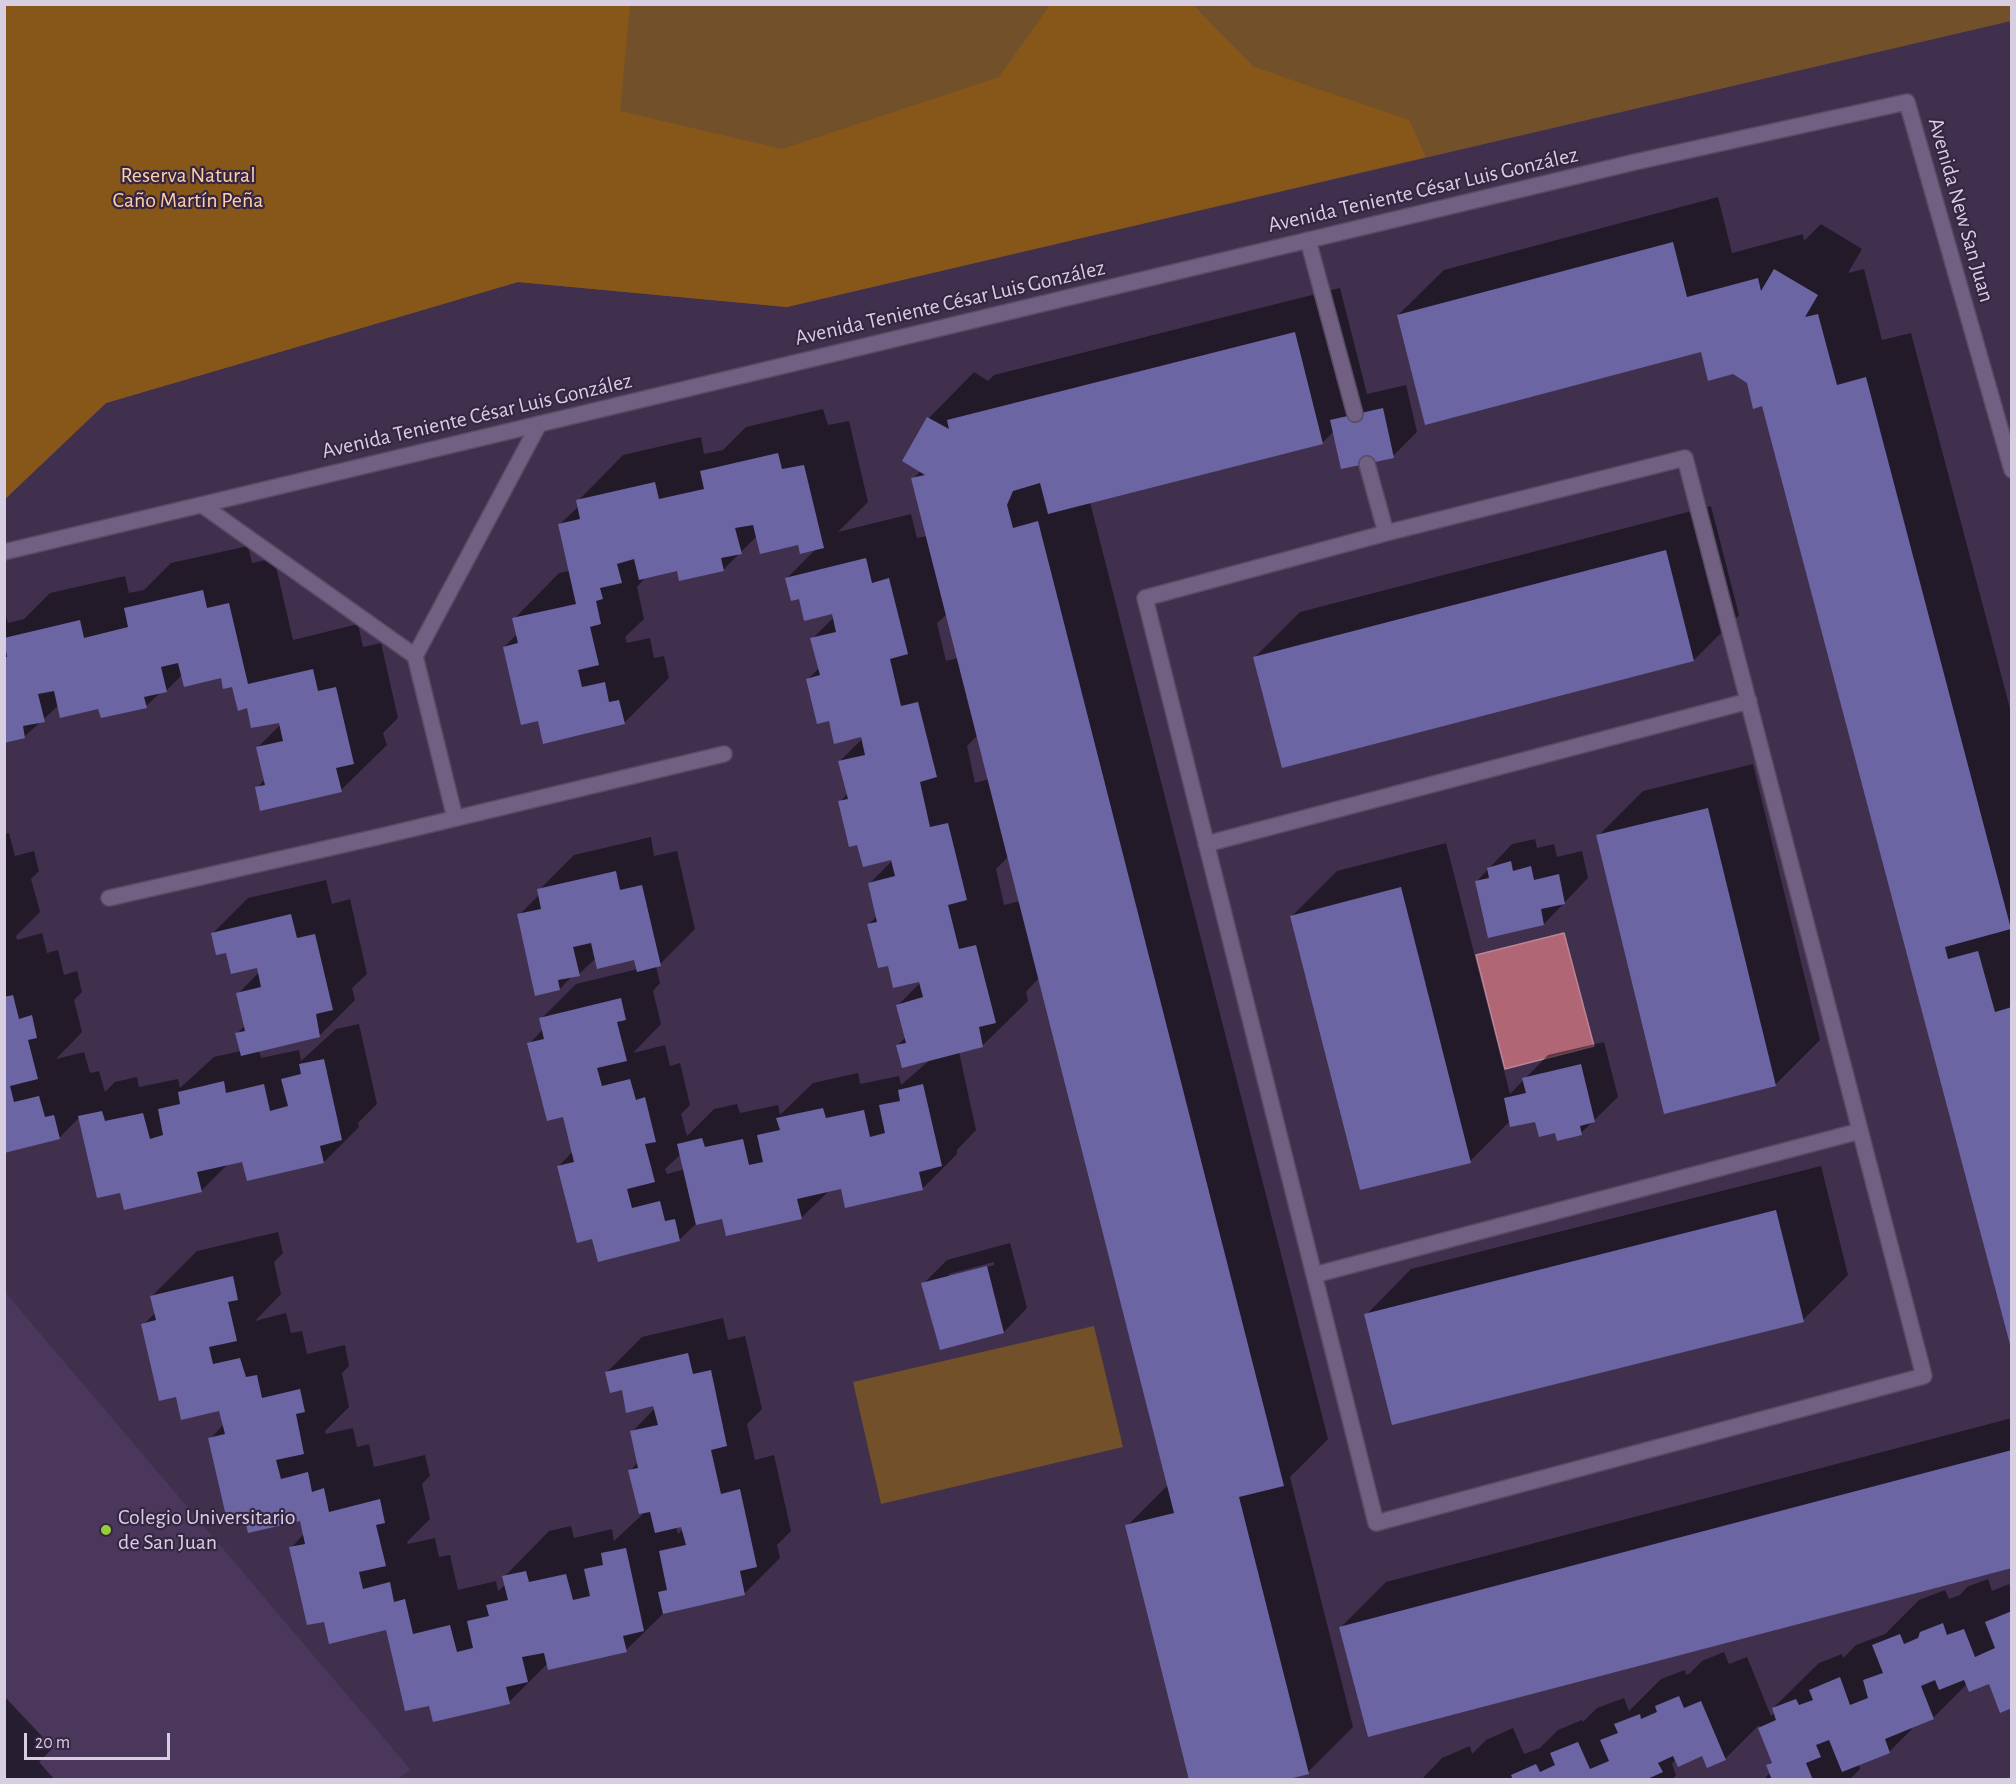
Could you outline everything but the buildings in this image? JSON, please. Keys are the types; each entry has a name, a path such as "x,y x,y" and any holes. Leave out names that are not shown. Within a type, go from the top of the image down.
{"street":[{"name":"Avenida Teniente César Luis González","path":"4,552 1635,162 1907,102"},
{"name":"Avenida New San Juan","path":"1907,102 2012,470"},
{"path":"1308,240 1355,414"},
{"path":"415,656 539,424"},
{"path":"1685,458 1924,1376 1376,1523 1145,598 1386,533 1685,458"},
{"path":"1367,464 1386,533"},
{"path":"202,505 415,656 455,818"},
{"path":"1206,844 1749,701"},
{"path":"109,898 724,754"},
{"path":"1314,1275 1860,1131"}],"shaded area":[{"path":"1564,933 1594,1046 1505,1069 1476,955"},
{"name":"Colegio Universitario de San Juan","path":"4,1291 410,1769 398,1779 5,1779"}],"green space":[{"name":"Reserva Natural Caño Martín Peña","path":"5,4 628,5 630,6 620,111 782,149 999,77 1050,5 1193,5 1254,67 1409,120 1426,157 787,307 518,282 106,403 5,499"},
{"name":"Reserva Natural Caño Martín Peña","path":"5,5 2011,5 2011,21 787,307 518,282 106,403 5,499"},
{"path":"1094,1326 1123,1447 881,1504 853,1382"}],"place":[{"name":"Colegio Universitario de San Juan","path":"106,1530"}]}
